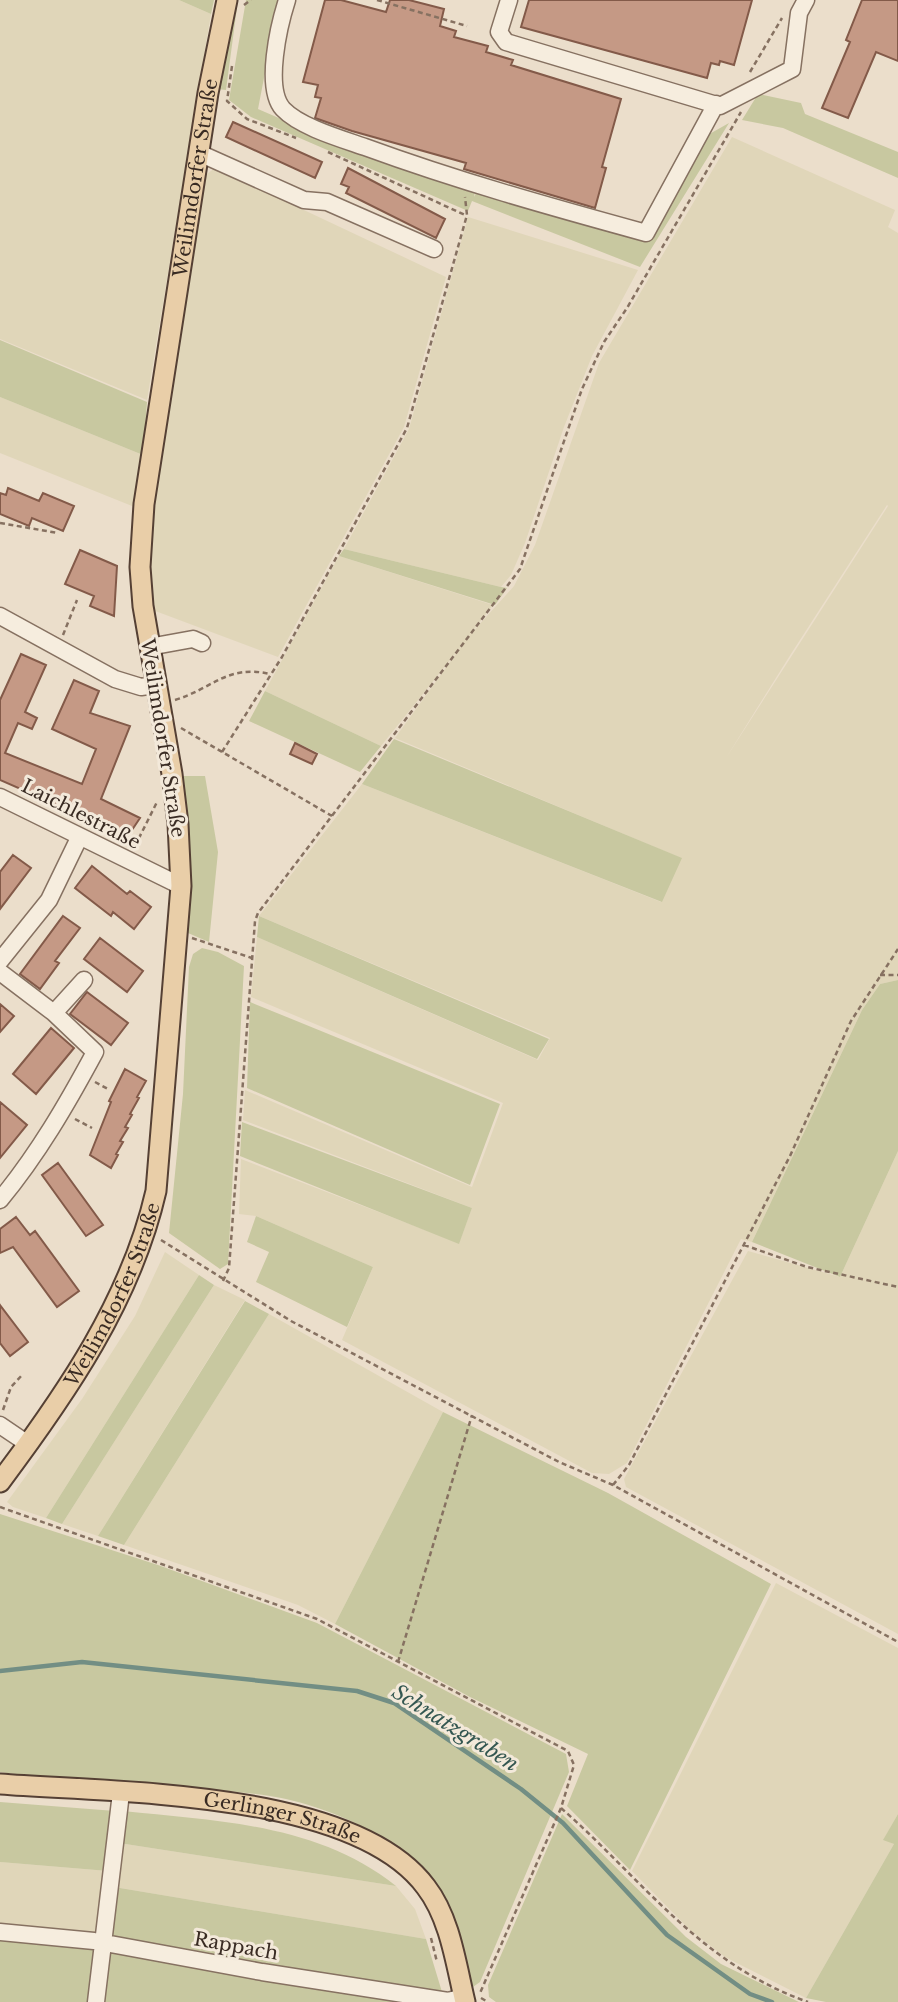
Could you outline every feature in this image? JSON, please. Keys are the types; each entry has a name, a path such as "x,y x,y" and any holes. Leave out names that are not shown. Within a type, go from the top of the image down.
{"main road":[{"name":"Weilimdorfer Straße","path":"0,1482 29,1444 125,1288 146,1233 156,1191 181,886 172,774 149,647 140,567 144,504 199,153 234,4"},
{"name":"Gerlinger Straße","path":"0,1784 241,1803 284,1810 332,1825 377,1847 406,1866 425,1885 438,1906 465,1999"}],"street":[{"path":"287,0 276,48 274,90 283,109 319,131 467,184 646,233 716,104"},
{"path":"509,0 499,32 506,41 720,106 792,69 799,13 806,0"},
{"path":"199,153 303,200 327,202 434,249"},
{"path":"0,616 132,685 155,685"},
{"path":"149,647 193,639 202,643"},
{"name":"Laichlestraße","path":"0,797 181,886"},
{"path":"0,961 49,900 79,838"},
{"path":"0,972 54,1013 95,1052 63,1112 22,1173 0,1200"},
{"path":"54,1013 84,980"},
{"path":"0,1425 29,1444"},
{"path":"96,2002 121,1793"},
{"name":"Rappach","path":"0,1932 104,1944 448,2001 465,1999"}],"path":[{"path":"234,4 251,0"},
{"path":"377,0 467,26"},
{"path":"223,1281 229,1268 252,958 258,914 520,569 582,389 604,342 627,308 755,89 742,86 787,11"},
{"path":"228,96 227,100 247,119 299,139"},
{"path":"319,148 467,215"},
{"path":"222,752 270,674 407,428 467,215 464,199"},
{"path":"0,523 58,533"},
{"path":"59,648 77,600"},
{"path":"159,705 185,697 231,673 253,670 270,674"},
{"path":"164,727 177,726 332,816"},
{"path":"127,861 172,774"},
{"path":"178,932 252,958"},
{"path":"613,1485 629,1465 790,1156 846,1030 898,949"},
{"path":"880,975 898,975"},
{"path":"63,1112 92,1128"},
{"path":"146,1233 291,1321 559,1462 613,1485 898,1642"},
{"path":"744,1245 807,1267 898,1287"},
{"path":"0,1416 11,1387 23,1374"},
{"path":"398,1662 472,1415"},
{"path":"0,1507 288,1607 350,1635 568,1751 574,1765 554,1826 478,1997 465,1999"},
{"path":"561,1808 713,1953 768,1985 808,2002"},
{"path":"429,1931 438,1965"}],"shaded area":[{"path":"0,0 179,0 211,14 147,400 0,339"},
{"path":"732,137 895,210 888,227 898,233 898,980 880,984 862,1010 752,1242 741,1239 627,1463 609,1474 592,1473 342,1340 373,1267 256,1216 239,1214 241,1159 459,1243 472,1208 243,1120 245,1090 472,1187 503,1103 251,997 257,937 538,1060 550,1038 259,916 362,784 661,902 681,858 395,738 463,644 381,746 265,691 339,556 493,605 468,637 514,586 535,545 599,363","holes":["888,506 726,758 789,657"]},
{"path":"215,168 446,277 404,427 278,657 150,609 148,549 155,486 204,176"},
{"path":"468,217 638,270 592,356 564,427 525,543 511,575 501,587 344,549 409,429"},
{"path":"0,397 143,455 137,508 0,453"},
{"path":"898,1151 898,1634 626,1487 624,1479 748,1251 840,1277"},
{"path":"165,1252 199,1275 46,1518 13,1507 7,1502 82,1399 135,1316"},
{"path":"214,1285 245,1300 98,1536 62,1524"},
{"path":"269,1314 443,1412 335,1624 298,1605 124,1545"},
{"path":"776,1583 898,1648 898,1814 884,1839 894,1844 806,1998 725,1957 690,1930 632,1871"},
{"path":"119,1843 396,1886 415,1909 426,1939 114,1887"},
{"path":"0,1862 108,1871 100,1939 0,1930"}],"green space":[{"path":"179,0 214,0 211,14"},
{"path":"238,0 226,90 217,89"},
{"path":"246,0 279,0 258,109 350,149 475,191 474,197 479,187 646,233 697,141 729,123 640,267 472,201 468,211 251,117 229,100"},
{"path":"758,94 801,103 805,114 898,152 898,178 783,128 742,120"},
{"path":"0,340 147,402 143,455 0,397"},
{"path":"344,549 507,588 495,605 339,556"},
{"path":"265,691 381,746 360,772 249,721"},
{"path":"394,739 682,858 662,902 362,784"},
{"path":"180,776 205,776 218,852 209,942 188,933 190,887"},
{"path":"259,916 549,1039 537,1059 257,937"},
{"path":"202,948 218,952 244,966 228,1264 220,1269 169,1233 183,1094 189,967 193,954"},
{"path":"898,980 898,1151 840,1277 752,1242 862,1010 880,984"},
{"path":"250,1002 500,1104 470,1185 247,1088"},
{"path":"242,1122 472,1208 459,1244 240,1156"},
{"path":"256,1216 373,1267 347,1327 256,1282 269,1252 247,1242"},
{"path":"199,1275 214,1285 62,1524 46,1518"},
{"path":"245,1301 269,1314 124,1545 98,1536"},
{"path":"443,1412 608,1493 771,1584 630,1870 567,1806 588,1754 470,1697 335,1624"},
{"path":"0,1514 158,1565 317,1623 566,1754 569,1772 480,1982 470,1989 454,1919 445,1897 432,1878 393,1844 343,1818 318,1808 270,1796 0,1772"},
{"path":"0,1802 115,1811 108,1871 0,1862"},
{"path":"123,1811 231,1823 301,1838 366,1865 396,1886 119,1843"},
{"path":"562,1814 686,1937 721,1964 799,2002 496,2002 489,1997 488,1985"},
{"path":"898,1814 898,2002 826,2002 806,1998 894,1844 883,1840"},
{"path":"114,1887 426,1939 445,2002 0,2002 0,1935 106,1948"}],"building":[{"path":"325,0 341,0 386,12 390,0 409,0 444,9 440,26 456,31 454,37 488,46 486,52 513,60 511,65 621,99 602,167 606,168 595,208 464,169 466,163 315,118 321,98 315,97 318,85 303,82"},
{"path":"529,0 752,0 734,65 720,61 719,65 711,63 707,78 521,27"},
{"path":"862,0 898,0 898,61 876,52 848,118 822,108 850,42 846,40"},
{"path":"233,122 322,162 315,178 226,137"},
{"path":"348,168 445,219 436,238 346,193 349,187 341,184"},
{"path":"8,488 39,501 43,493 74,506 63,531 32,518 29,526 0,514 0,493 6,495"},
{"path":"80,550 117,566 114,616 90,606 94,596 65,584"},
{"path":"21,654 46,665 25,712 37,718 32,729 18,723 5,753 82,784 96,749 52,729 74,680 99,691 90,713 130,726 101,799 140,818 128,836 0,780 0,700"},
{"path":"295,743 317,754 312,764 290,754"},
{"path":"13,855 31,868 0,909 0,872"},
{"path":"92,866 127,894 130,891 151,907 134,929 113,912 111,916 75,888"},
{"path":"63,916 80,928 55,961 59,963 40,989 20,974"},
{"path":"100,938 143,971 127,992 84,959"},
{"path":"87,992 128,1023 111,1045 70,1014"},
{"path":"0,1004 14,1016 0,1032"},
{"path":"51,1028 74,1048 36,1094 13,1074"},
{"path":"125,1069 146,1081 130,1114 132,1115 125,1127 128,1128 120,1141 123,1142 111,1168 90,1155 111,1102 109,1101"},
{"path":"0,1102 27,1125 0,1158"},
{"path":"58,1163 103,1225 86,1236 42,1175"},
{"path":"16,1217 30,1235 35,1231 79,1291 57,1307 13,1247 0,1253 0,1229"},
{"path":"0,1305 28,1342 10,1356 0,1343"}],"waterway":[{"name":"Schnatzgraben","path":"0,1671 82,1662 357,1691 394,1703 521,1789 563,1823 667,1935 750,1994 772,2002"}]}
